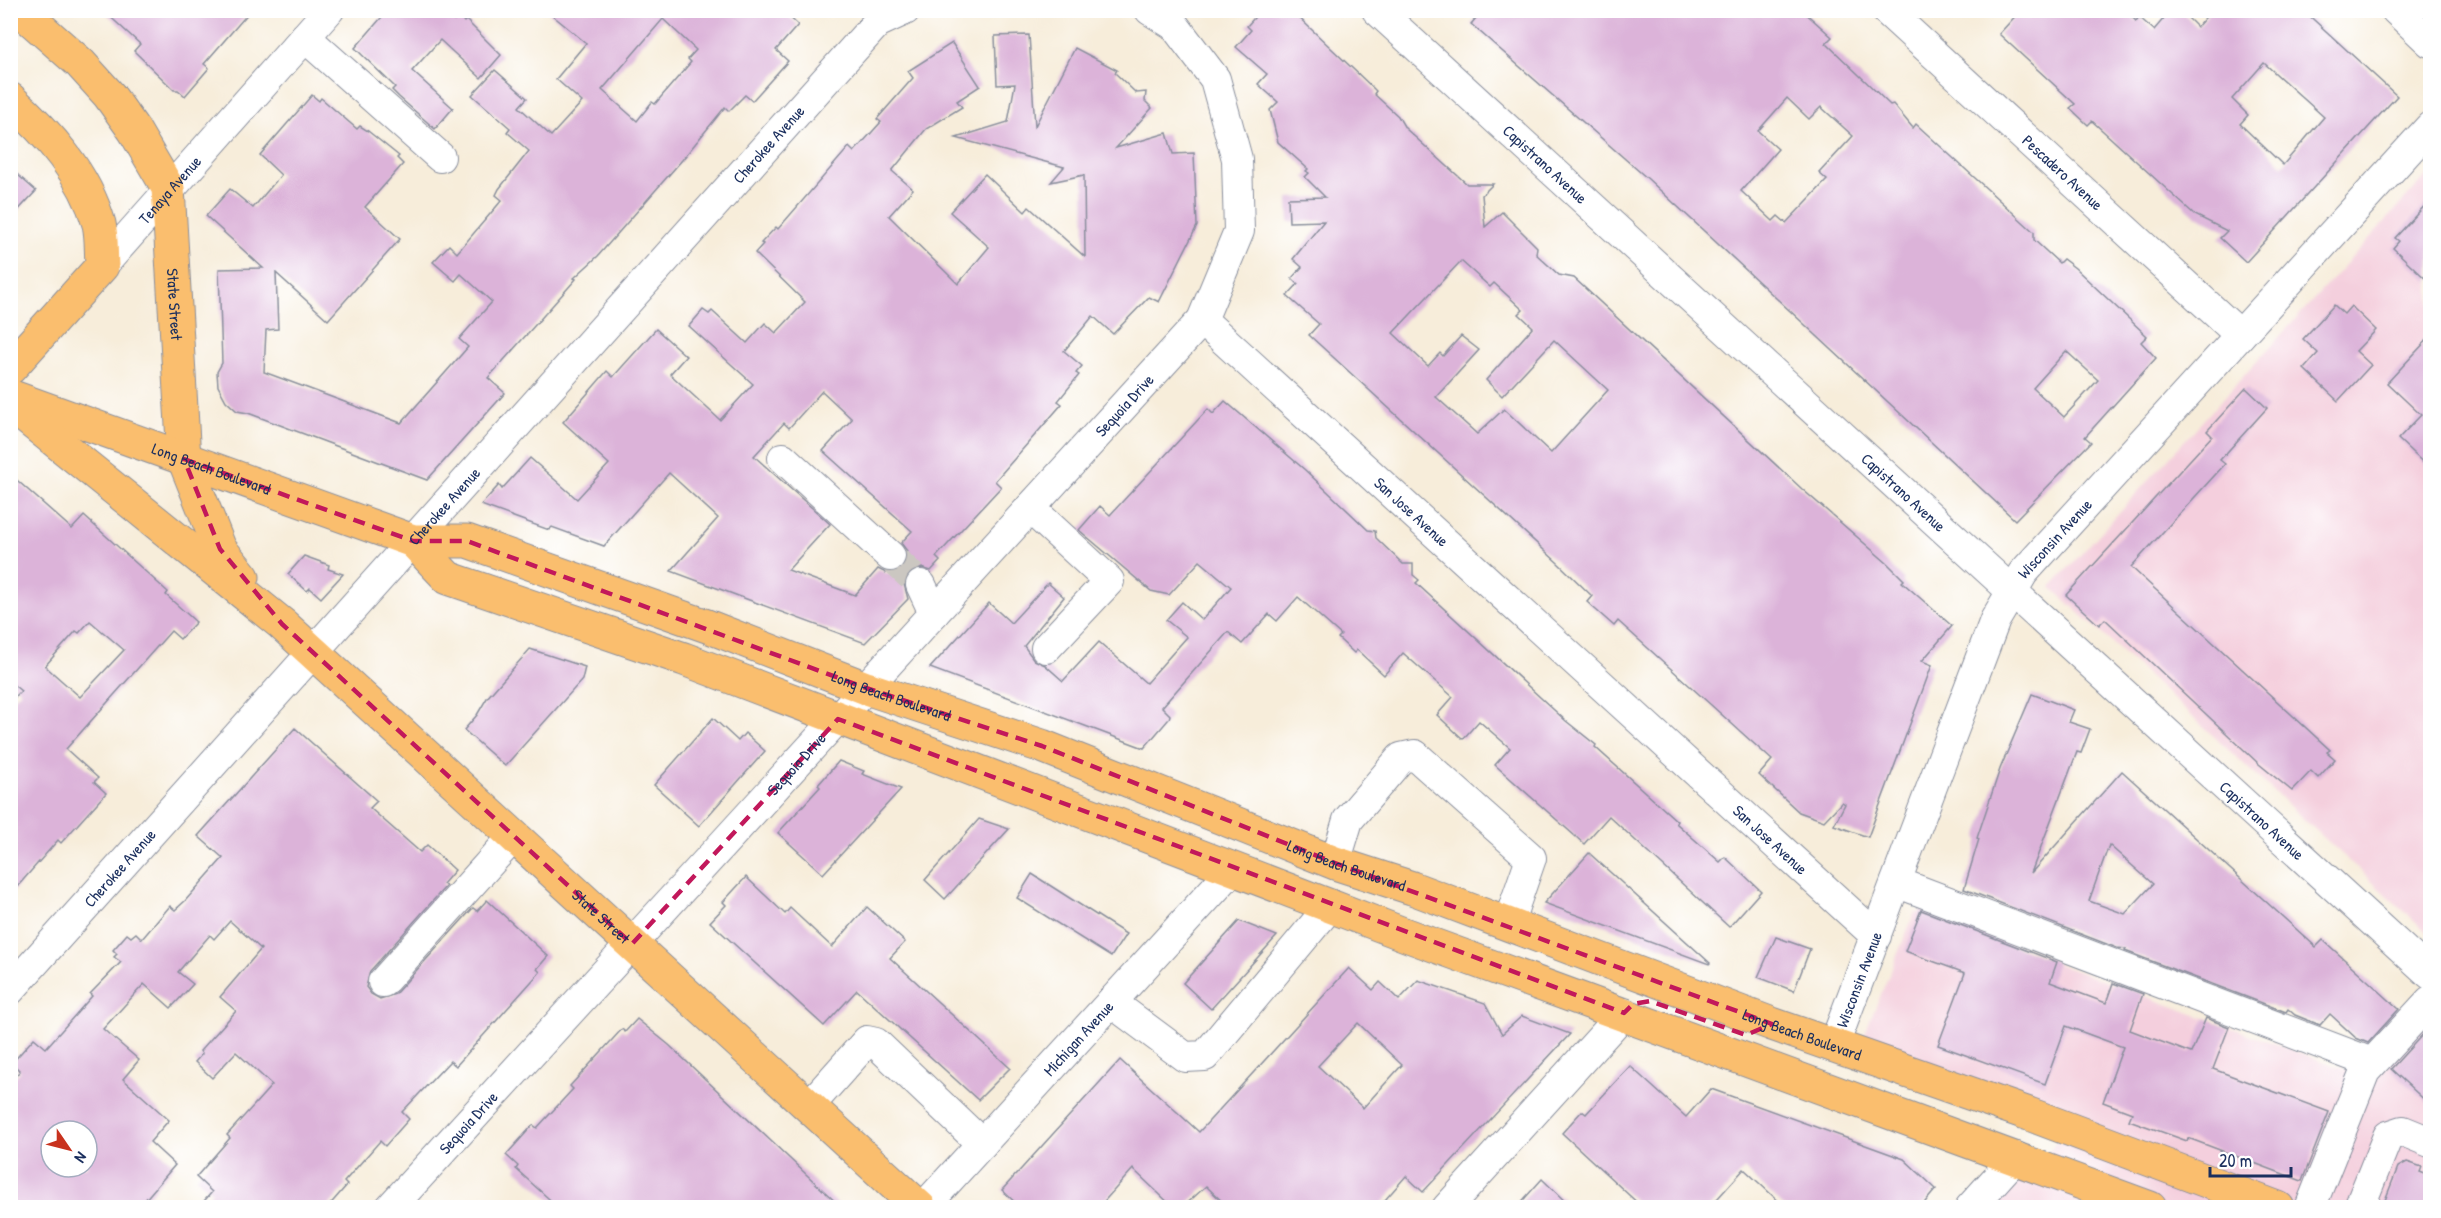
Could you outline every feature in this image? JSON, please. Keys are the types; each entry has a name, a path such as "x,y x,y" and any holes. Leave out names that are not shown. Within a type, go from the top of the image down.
{"main road":[{"name":"State Street","path":"20,10 80,63 109,95 134,130 168,188 184,459 220,549 282,624"},
{"path":"10,99 59,149 85,186 99,225 102,266"},
{"name":"Tenaya Avenue","path":"10,368 102,266"},
{"name":"Long Beach Boulevard","path":"10,396 413,541 467,541 707,626 866,688 1042,746 1335,863 1508,924 1772,1023 2029,1114 2278,1208"},
{"name":"State Street","path":"10,405 282,624 922,1208"},
{"name":"Long Beach Boulevard","path":"413,541 448,578 684,659 1232,870 2150,1208"},
{"path":"1624,1013 1634,1004 1650,1001 1746,1035 1760,1032 1772,1023"}],"street":[{"name":"Tenaya Avenue","path":"102,266 168,188 329,10"},
{"path":"871,16 905,10"},
{"name":"Capistrano Avenue","path":"1377,10 2430,974"},
{"name":"Pescadero Avenue","path":"1886,10 2240,336"},
{"path":"2396,10 2430,42"},
{"path":"1171,15 1215,80 1238,159 1239,231 1202,320"},
{"name":"Cherokee Avenue","path":"10,990 413,541 871,16"},
{"path":"304,37 440,157"},
{"name":"Wisconsin Avenue","path":"1834,1045 1995,620 2023,573 2430,127"},
{"name":"Sequoia Drive","path":"390,1208 1202,320"},
{"name":"San Jose Avenue","path":"1202,320 1876,936"},
{"path":"783,458 890,556"},
{"path":"1030,508 1109,581 1046,648"},
{"path":"921,585 934,613"},
{"path":"1335,863 1348,819 1401,758 1415,755 1531,858 1508,924"},
{"path":"383,982 514,837"},
{"name":"Michigan Avenue","path":"922,1208 1232,870"},
{"path":"1896,882 2372,1063"},
{"path":"1111,1002 1185,1057 1204,1056 1331,905"},
{"path":"2310,1208 2364,1071 2430,1001"},
{"path":"1447,1208 1624,1013"},
{"path":"809,1106 867,1041 876,1043 982,1144"},
{"path":"2359,1208 2388,1136 2403,1131 2430,1142"},
{"path":"2373,1208 2395,1153 2408,1148 2430,1157"},
{"path":"1971,1208 2016,1157"}],"highlighted area":[{"path":"184,459 413,541 467,541 866,688 1042,746 1335,863 1772,1024 1746,1035 1650,1001 1633,1004 1624,1013 838,719 632,944 282,624 220,549"}],"shaded area":[{"path":"2430,172 2430,935 2051,587"},
{"path":"1915,912 2374,1080 2430,1016 2430,1207 1996,1207 2080,1117 1862,1040"}],"building":[{"path":"103,10 251,10 204,64 209,68 185,96 178,90 174,90 134,51 140,44"},
{"path":"388,10 444,10 454,21 459,16 464,22 466,20 501,55 481,78 440,40 412,71 453,108 435,129 392,90 395,87 355,48"},
{"path":"546,10 782,10 798,25 776,50 788,61 752,101 745,95 729,111 725,107 682,160 598,256 574,278 576,279 488,378 505,393 427,480 248,413 237,411 226,401 218,386 217,372 222,363 219,269 263,268 206,216 230,189 253,208 281,175 260,155 312,95 319,101 321,98 357,129 360,126 368,131 399,156 397,158 403,164 365,207 400,239 328,320 276,273 278,329 266,330 264,372 401,423 468,347 459,339 492,302 461,274 455,281 433,262 449,245 457,253 502,200 496,195 499,189 529,151 507,132 510,128 472,95 495,70 527,98 519,107 551,136 582,102 556,79 586,43","holes":["663,19 696,50 688,59 691,62 655,104 652,102 637,121 602,90"]},
{"path":"1261,10 1291,10 1376,91 1374,94 1398,116 1405,128 1467,184 1493,184 1482,195 1485,227 1502,212 1537,247 1536,254 1559,275 1574,278 1802,489 1887,563 1904,580 1902,582 1952,626 1922,661 1932,665 1868,837 1834,825 1845,804 1842,802 1824,821 1799,812 1759,775 1772,760 1618,621 1614,626 1587,602 1592,596 1557,562 1309,335 1319,324 1287,296 1298,284 1292,278 1302,267 1293,259 1324,221 1289,222 1288,198 1325,197 1305,177 1309,173 1306,171 1308,169 1278,142 1270,110 1278,102 1258,84 1267,74 1236,47 1251,30 1247,26","holes":["1461,261 1490,287 1494,283 1523,310 1519,314 1533,327 1486,380 1502,396 1554,340 1608,390 1551,453 1504,409 1477,434 1436,397 1479,350 1461,336 1443,356 1440,353 1428,366 1393,333"]},
{"path":"1483,10 1802,10 1832,37 1826,43 1890,105 1893,104 1913,128 1916,124 2034,232 2034,240 2059,263 2063,259 2075,268 2147,336 2141,342 2156,358 2085,437 2091,442 2015,520 1648,179 1471,24","holes":["1787,98 1809,119 1821,107 1853,136 1819,173 1827,180 1786,223 1778,216 1773,221 1741,191 1778,149 1758,131","2066,351 2098,380 2064,417 2033,388"]},
{"path":"2021,10 2125,10 2136,21 2139,17 2154,30 2171,10 2180,10 2197,27 2212,10 2303,10 2397,96 2246,262 2220,238 2227,231 2195,215 2092,121 2088,125 2070,108 2075,104 1999,34","holes":["2264,63 2324,117 2283,165 2240,124 2248,115 2232,99"]},
{"path":"1029,35 1035,126 1075,48 1117,70 1115,73 1136,93 1146,92 1145,101 1152,108 1116,148 1167,133 1173,154 1194,153 1197,226 1159,302 1149,297 1113,334 1093,316 1064,351 1082,366 1076,373 1079,375 1058,401 1062,404 995,481 1001,487 936,557 940,561 931,571 922,568 907,575 904,584 908,599 865,643 671,571 718,518 669,473 604,546 552,527 549,530 481,505 499,485 502,489 530,458 577,499 609,464 563,422 607,371 613,377 656,329 686,356 670,374 720,420 753,384 689,326 703,310 709,314 712,311 747,343 765,323 776,333 805,302 755,253 763,244 761,243 776,227 778,229 849,147 854,152 881,122 877,119 913,78 908,71 952,43 980,86 957,101 962,107 926,129 892,171 913,189 889,216 958,284 989,247 950,212 985,174 1025,212 1029,207 1085,257 1084,175 1051,182 1064,167 956,138 1008,122 1015,84 997,85 995,36","holes":["822,391 852,419 823,451 912,531 901,543 907,551 903,567 895,573 886,573 878,569 855,595 788,570 830,524 754,456 784,423 789,428"]},
{"path":"10,168 36,191 10,219"},
{"path":"2430,200 2430,283 2393,248 2399,241 2395,238"},
{"path":"2334,305 2344,314 2351,306 2376,330 2356,351 2371,365 2338,401 2304,369 2318,353 2303,339"},
{"path":"2430,337 2430,469 2398,439 2421,415 2387,383"},
{"path":"2246,388 2267,408 2220,460 2225,464 2131,567 2330,750 2327,752 2335,759 2318,778 2311,771 2292,791 2259,764 2105,619 2099,625 2066,595 2212,436 2207,431"},
{"path":"1225,401 1305,470 1368,530 1375,531 1376,538 1403,564 1413,564 1413,575 1419,580 1416,583 1566,721 1596,745 1595,747 1677,821 1676,823 1720,862 1725,857 1761,891 1729,927 1609,816 1584,844 1495,765 1510,748 1479,721 1463,739 1437,715 1453,697 1403,653 1384,675 1357,650 1354,653 1338,638 1341,635 1298,597 1277,621 1269,614 1242,644 1228,632 1162,707 1170,715 1169,719 1144,748 930,668 989,603 1011,623 1048,583 1064,597 1024,646 1034,660 1045,665 1063,681 1099,642 1146,683 1187,637 1166,620 1182,602 1202,620 1231,587 1200,561 1169,595 1151,591 1079,530 1100,506 1110,515 1208,409 1213,414"},
{"path":"10,474 72,529 84,516 168,592 166,595 196,622 180,639 171,631 66,749 98,778 94,782 106,793 61,843 58,840 10,895 10,702 21,691 10,682","holes":["90,621 124,650 80,697 45,666 76,631 79,633"]},
{"path":"304,556 329,565 328,569 343,574 321,598 310,588 307,591 288,574"},
{"path":"530,649 585,667 582,680 505,766 464,730 477,715 487,698"},
{"path":"2032,694 2074,710 2069,722 2090,729 2081,753 2077,752 2031,873 2122,771 2316,947 2323,940 2399,1009 2368,1043 2356,1038 2330,1014 2320,1025 2295,1015 2288,1009 2286,1012 1964,889 1979,839 1977,838 2000,769","holes":["2109,845 2153,884 2125,914 2089,901"]},
{"path":"713,718 738,741 745,733 765,751 699,826 654,785"},
{"path":"295,728 377,801 370,808 420,852 427,845 455,870 443,884 446,886 370,971 366,987 371,994 380,999 395,994 473,908 477,911 487,900 548,956 537,969 540,972 456,1066 450,1061 402,1112 409,1119 385,1146 380,1141 344,1182 347,1185 327,1208 198,1208 212,1192 196,1177 230,1138 227,1135 272,1085 236,1052 212,1078 195,1062 202,1054 200,1051 236,1011 220,997 261,949 230,921 214,939 210,935 178,972 193,984 171,1008 144,984 103,1029 139,1060 123,1079 169,1120 150,1142 175,1165 138,1208 10,1208 10,1082 20,1071 12,1063 34,1038 46,1048 92,996 90,994 121,962 114,957 117,954 113,950 127,934 131,937 136,933 142,939 170,906 175,910 185,901 223,858 198,836"},
{"path":"839,761 864,771 862,774 901,789 823,874 778,833 820,787 818,785"},
{"path":"979,819 1009,829 945,899 925,880"},
{"path":"1589,853 1710,963 1544,903"},
{"path":"1032,874 1126,934 1111,957 1017,898"},
{"path":"746,877 785,914 790,908 832,947 867,907 905,942 890,958 1010,1068 978,1100 857,990 824,1026 710,922 726,905 723,902"},
{"path":"1921,910 2057,962 2050,982 2106,1003 2113,983 2143,994 2130,1030 2191,1053 2206,1018 2229,1027 2213,1069 2329,1112 2302,1181 2188,1138 2187,1141 2129,1120 2132,1113 2103,1102 2123,1047 2066,1026 2045,1084 1938,1045 1965,973 1905,951"},
{"path":"1239,921 1277,936 1211,1009 1183,983"},
{"path":"1776,937 1810,949 1794,991 1758,977"},
{"path":"1349,968 1373,990 1380,982 1399,1000 1418,980 1485,1003 1502,1034 1522,1016 1570,1034 1423,1192 1406,1176 1378,1208 1229,1208 1206,1186 1182,1208 1174,1208 1133,1169 1098,1208 1021,1208 1002,1190 1120,1060 1199,1132","holes":["1358,1023 1402,1065 1363,1108 1318,1066"]},
{"path":"637,1019 669,1045 842,1208 559,1208 516,1169 518,1166 506,1155 533,1125 537,1128 573,1089 570,1086 622,1029 625,1032"},
{"path":"2425,1032 2430,1037 2430,1105 2391,1069"},
{"path":"1630,1066 1686,1117 1711,1089 1904,1159 1936,1189 1920,1208 1786,1208 1744,1169 1709,1208 1643,1208 1562,1133 1582,1111 1586,1114"},
{"path":"2407,1162 2422,1167 2420,1172 2430,1176 2430,1208 2382,1208 2398,1167"},
{"path":"1542,1179 1572,1208 1516,1208"}],"tunnel":[{"path":"890,556 921,585"}]}
